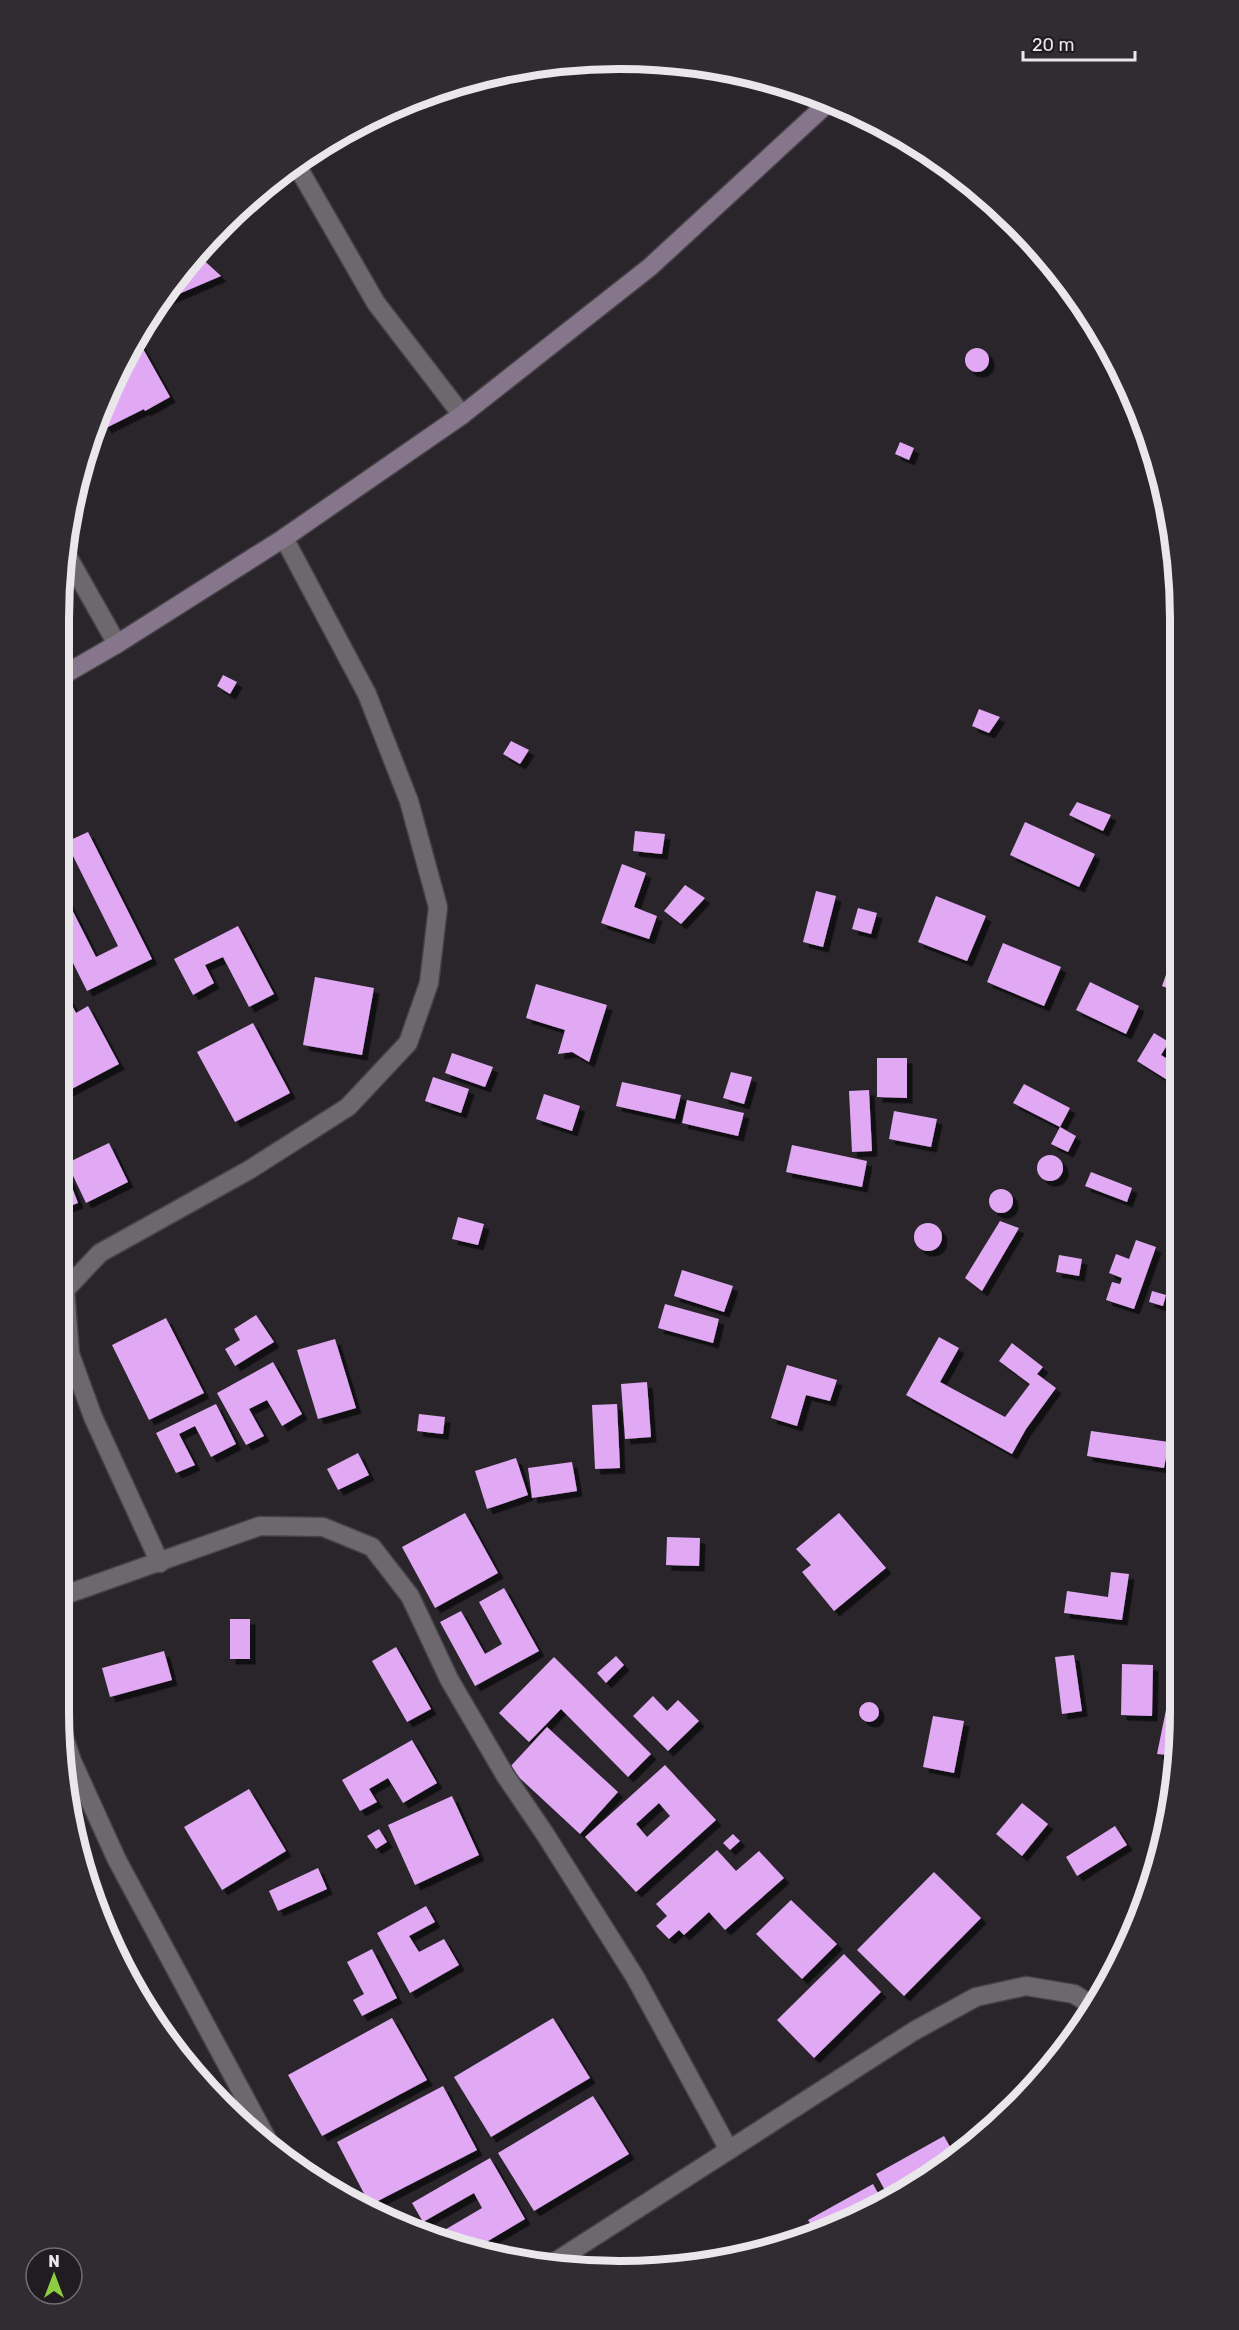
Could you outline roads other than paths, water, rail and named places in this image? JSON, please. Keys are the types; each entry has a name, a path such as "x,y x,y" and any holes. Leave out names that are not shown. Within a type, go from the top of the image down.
{"main road":[{"path":"69,671 117,644 284,538 462,415 650,267 822,108"}],"street":[{"path":"300,172 376,303 462,415"},
{"path":"69,1286 100,1253 249,1170 348,1107 408,1043 429,983 438,907 409,801 367,694 284,538"},
{"path":"72,565 117,644"},
{"path":"69,1341 70,1354 93,1417 160,1563"},
{"path":"69,1594 260,1526 323,1527 372,1547 410,1596 455,1689 505,1775 635,1977 729,2150"},
{"path":"71,1759 117,1860 261,2127"},
{"path":"562,2258 914,2031 976,1997 1026,1986 1074,1994 1086,2002"}]}
